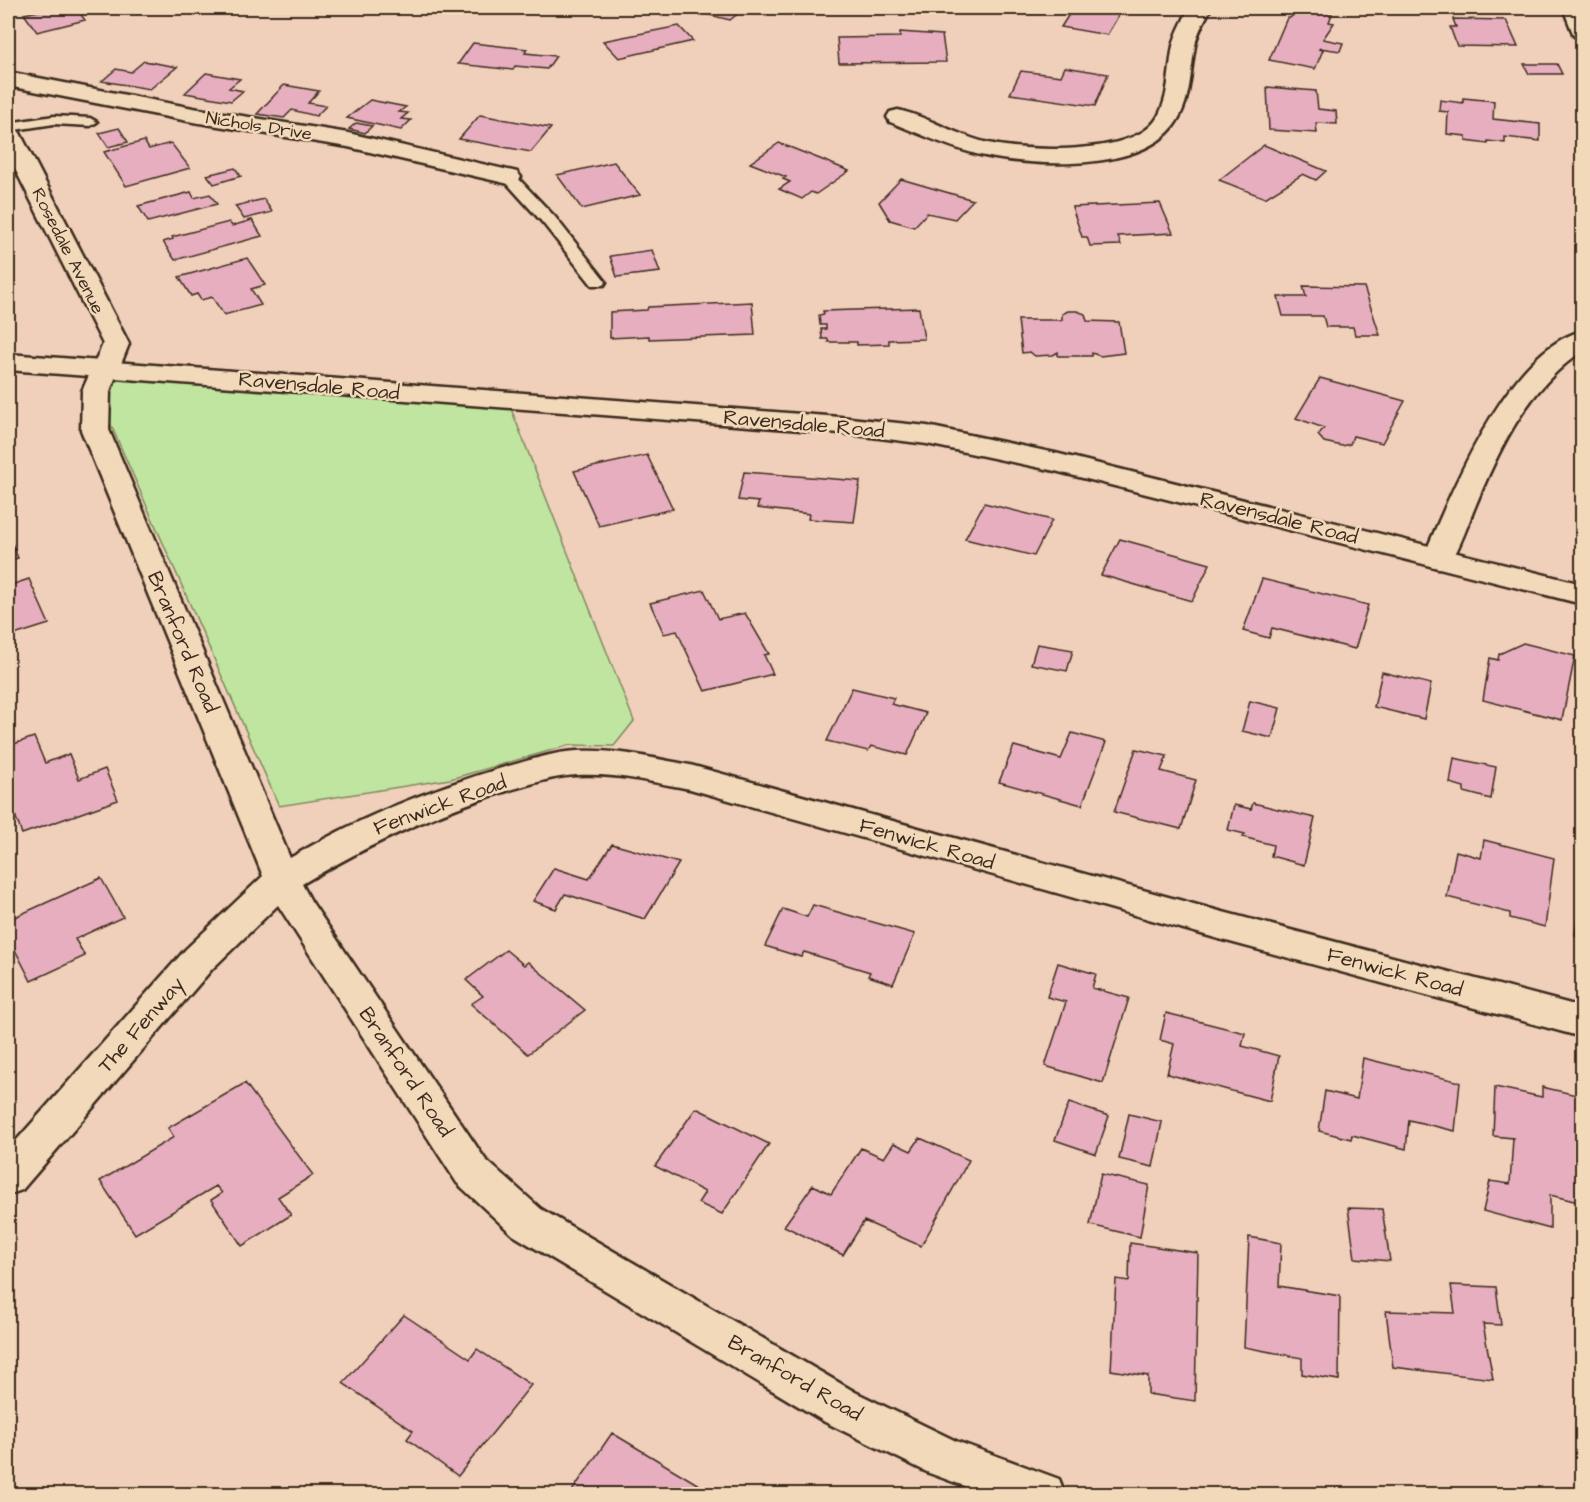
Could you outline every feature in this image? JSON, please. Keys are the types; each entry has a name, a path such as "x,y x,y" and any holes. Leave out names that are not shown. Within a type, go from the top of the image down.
{"street":[{"path":"898,117 982,149 1035,155 1069,156 1115,151 1141,143 1161,127 1176,97 1184,42 1200,8"},
{"path":"1570,8 1582,8"},
{"path":"1574,8 1582,31"},
{"name":"Nichols Drive","path":"8,79 193,116 348,140 509,177"},
{"name":"Rosedale Avenue","path":"8,133 116,344 104,369"},
{"path":"1437,558 1490,439 1543,366 1582,339"},
{"name":"Ravensdale Road","path":"8,362 840,425 927,435 1056,462 1582,594"},
{"name":"Branford Road","path":"104,369 96,391 95,430 282,879 298,910 471,1171 527,1222 840,1407 945,1458 1043,1494"},
{"name":"Fenwick Road","path":"282,879 340,845 387,822 466,792 538,770 575,763 618,764 690,777 1220,925 1582,1022"},
{"name":"The Fenway","path":"8,1178 199,959 282,879"}],"lane":[{"path":"8,127 54,120 90,122"},
{"path":"509,177 549,220 598,282"}],"green space":[{"path":"104,369 508,401 634,721 614,746 570,745 450,779 279,806 96,391"}],"building":[{"path":"53,8 76,8 85,20 37,32 24,14"},
{"path":"697,8 745,8 730,20 693,11"},
{"path":"1073,8 1123,8 1107,35 1061,27"},
{"path":"1299,9 1332,14 1329,22 1334,23 1323,39 1343,43 1340,51 1320,48 1323,50 1315,69 1269,60 1287,18"},
{"path":"1453,19 1506,20 1518,47 1457,46 1450,27 1456,27"},
{"path":"679,26 693,41 619,58 603,41"},
{"path":"900,32 942,35 946,62 839,63 837,38 900,37"},
{"path":"473,43 527,49 525,53 556,56 547,69 515,66 513,70 458,64"},
{"path":"144,61 177,67 150,89 102,81 116,69 131,72"},
{"path":"1524,64 1557,64 1562,74 1529,74"},
{"path":"1065,67 1108,74 1095,106 1010,94 1021,71 1061,76"},
{"path":"206,73 240,79 229,88 243,91 231,101 185,93"},
{"path":"284,85 319,91 308,103 326,106 316,116 292,110 284,118 257,114"},
{"path":"1267,87 1316,91 1318,109 1336,111 1337,124 1316,123 1317,133 1269,130"},
{"path":"1463,98 1494,101 1493,119 1540,124 1540,141 1505,137 1505,143 1488,141 1488,144 1466,141 1466,136 1447,134 1448,112 1439,111 1440,100 1463,103"},
{"path":"370,100 406,107 399,112 408,113 401,119 411,120 401,130 347,118"},
{"path":"480,115 551,128 531,152 459,139"},
{"path":"356,123 372,126 365,133 349,129"},
{"path":"119,128 128,142 108,147 99,133"},
{"path":"144,141 149,149 171,143 190,168 126,186 104,152"},
{"path":"779,143 849,171 816,194 811,192 802,199 779,189 790,182 783,179 786,177 750,163"},
{"path":"1264,145 1326,171 1316,180 1303,174 1265,198 1219,180"},
{"path":"614,162 640,195 582,209 557,175"},
{"path":"235,168 241,176 214,184 207,175"},
{"path":"901,179 973,200 955,219 927,213 914,227 890,220 879,202"},
{"path":"191,192 194,198 210,194 217,204 148,222 138,206"},
{"path":"264,199 272,212 244,219 235,206"},
{"path":"1160,203 1173,233 1118,236 1121,245 1090,246 1087,237 1082,237 1072,207"},
{"path":"252,220 262,236 175,260 163,242 173,239 172,237 229,222 232,226"},
{"path":"652,250 660,272 617,277 610,256"},
{"path":"247,258 265,285 251,289 261,305 224,315 212,297 201,300 197,294 191,296 179,277"},
{"path":"1303,286 1364,287 1380,335 1355,335 1353,327 1326,327 1323,316 1283,316 1278,297 1306,297"},
{"path":"752,302 755,335 649,339 649,336 610,338 610,312 647,310 648,307"},
{"path":"919,308 924,339 889,340 889,344 857,345 857,342 828,342 828,339 822,339 821,329 826,329 826,325 820,325 819,315 824,314 823,311"},
{"path":"1068,311 1085,314 1087,321 1119,322 1124,353 1100,356 1092,353 1092,356 1058,356 1058,352 1053,355 1035,356 1030,352 1022,353 1018,320 1062,320 1062,314"},
{"path":"1320,378 1405,401 1382,443 1353,436 1350,444 1342,446 1324,442 1318,435 1324,428 1296,418"},
{"path":"647,455 673,509 599,526 574,471"},
{"path":"744,472 860,481 854,522 808,519 809,514 757,508 759,502 738,500"},
{"path":"984,503 1052,520 1034,556 965,539"},
{"path":"8,534 18,558 8,561"},
{"path":"1120,539 1210,564 1192,601 1101,575"},
{"path":"29,579 49,624 8,637 8,586"},
{"path":"1262,579 1368,605 1355,649 1272,628 1269,638 1243,631"},
{"path":"704,590 718,619 745,613 769,654 764,655 773,674 705,691 677,631 664,634 650,603"},
{"path":"1523,643 1575,656 1562,720 1483,700 1490,658 1498,660 1499,654"},
{"path":"1037,644 1073,650 1067,671 1031,664"},
{"path":"1382,672 1431,684 1424,719 1374,707"},
{"path":"852,688 894,698 891,704 926,713 907,755 871,746 868,751 827,741"},
{"path":"1250,701 1280,708 1272,738 1242,731"},
{"path":"1072,733 1106,742 1082,805 999,782 1014,746 1061,759"},
{"path":"34,737 45,763 69,754 79,779 105,769 118,800 22,834 8,796 8,746"},
{"path":"1136,749 1167,756 1161,771 1196,780 1181,829 1114,812"},
{"path":"1454,758 1496,767 1491,799 1464,792 1464,787 1450,783"},
{"path":"1253,803 1315,818 1304,865 1271,856 1273,845 1243,837 1245,834 1228,830 1234,805 1251,809"},
{"path":"1484,840 1554,858 1545,927 1510,918 1510,913 1447,897 1456,851 1481,858"},
{"path":"612,844 679,863 645,919 565,894 556,909 533,901 554,868 589,879"},
{"path":"101,878 123,917 75,939 85,956 31,981 8,936 8,920"},
{"path":"1582,879 1582,937 1575,935"},
{"path":"813,905 915,934 893,984 868,976 870,972 804,952 801,957 765,946 783,909 807,917"},
{"path":"506,950 524,965 528,962 585,1010 528,1054 471,1004 483,996 466,980"},
{"path":"1058,963 1096,974 1092,988 1129,998 1103,1083 1045,1066 1066,1002 1047,997"},
{"path":"1166,1013 1245,1033 1242,1046 1279,1056 1270,1101 1167,1074 1174,1044 1160,1040"},
{"path":"1363,1058 1460,1082 1455,1131 1409,1120 1406,1149 1352,1135 1351,1139 1319,1131 1325,1091 1357,1099"},
{"path":"245,1083 313,1175 278,1197 291,1215 242,1246 211,1200 222,1193 216,1186 135,1234 100,1181 174,1137 168,1128"},
{"path":"1495,1087 1542,1097 1542,1087 1581,1096 1582,1203 1550,1195 1550,1229 1483,1211 1490,1181 1510,1184 1513,1138 1493,1136"},
{"path":"1069,1103 1109,1116 1096,1154 1055,1140"},
{"path":"696,1108 769,1144 722,1214 698,1203 705,1192 655,1166"},
{"path":"1129,1114 1162,1122 1153,1167 1119,1159"},
{"path":"920,1138 969,1160 921,1246 864,1221 843,1255 784,1226 813,1185 831,1194 861,1148 884,1158 894,1143 911,1151"},
{"path":"1101,1174 1149,1185 1140,1237 1090,1225"},
{"path":"1348,1208 1382,1209 1390,1261 1355,1258"},
{"path":"1249,1237 1281,1243 1279,1286 1340,1296 1339,1380 1302,1374 1302,1358 1244,1347"},
{"path":"1130,1243 1198,1253 1195,1401 1148,1394 1148,1376 1111,1370 1116,1279 1129,1281"},
{"path":"1451,1285 1496,1287 1501,1325 1483,1324 1493,1379 1393,1367 1386,1311 1455,1313"},
{"path":"404,1315 470,1359 477,1349 531,1385 458,1476 407,1439 413,1431 343,1383"},
{"path":"612,1433 714,1494 570,1494"}]}
